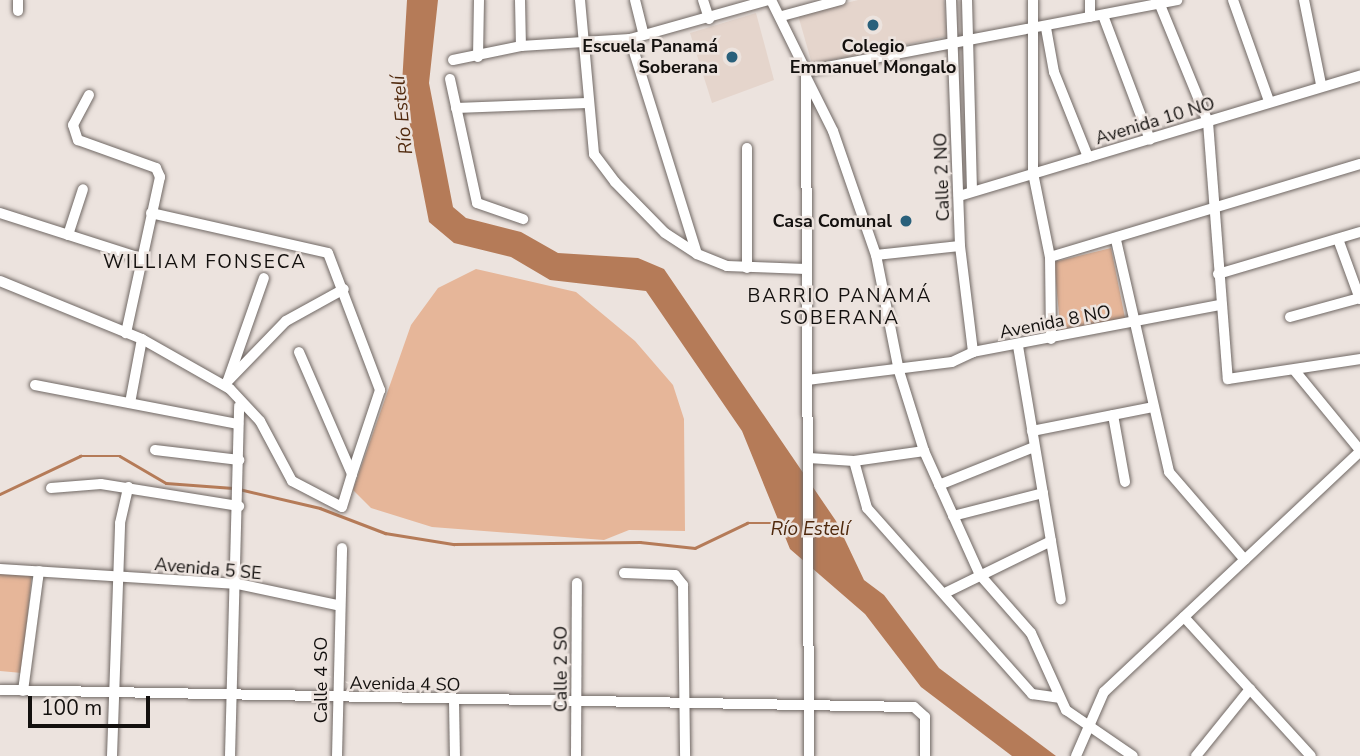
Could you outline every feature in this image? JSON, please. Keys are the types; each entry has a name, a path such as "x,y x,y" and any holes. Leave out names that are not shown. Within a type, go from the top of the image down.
{"street":[{"path":"18,0 18,11"},
{"path":"478,57 479,0"},
{"path":"520,0 521,46"},
{"path":"580,0 587,103 594,154 665,233 696,254 747,268 806,269"},
{"path":"635,0 642,32"},
{"path":"703,0 709,19"},
{"path":"453,60 478,57 521,46 630,39 642,32 709,19 770,0 782,16 833,131 876,255 899,371 924,451 980,575 1031,633 1059,698 1070,713 1091,722 1133,756"},
{"path":"782,16 841,0"},
{"name":"Calle 2 NO","path":"951,0 960,246 973,352"},
{"path":"967,0 972,191"},
{"path":"1032,0 1033,173 1050,257 1051,339"},
{"path":"1090,0 1090,17"},
{"path":"806,74 967,37 1032,32 1090,17 1104,18 1177,0"},
{"path":"1233,0 1269,101"},
{"path":"1304,0 1321,84"},
{"path":"1158,3 1208,122 1218,211 1219,304 1228,379 1295,371 1360,359"},
{"path":"1104,18 1150,141"},
{"path":"1046,28 1054,72 1088,157"},
{"path":"630,39 696,254"},
{"path":"806,74 809,756"},
{"name":"Avenida 10 NO","path":"958,195 1150,141 1321,84 1360,76"},
{"path":"450,79 479,206 523,219"},
{"path":"89,95 72,132 116,159 156,168 160,177 126,333"},
{"path":"456,108 587,103"},
{"path":"747,148 747,268"},
{"path":"1050,257 1218,211 1360,164"},
{"path":"68,235 83,189"},
{"path":"0,213 143,259"},
{"path":"0,281 142,340 226,383 239,406 260,421 292,481 309,494 342,507 380,390 344,289 320,248 151,214"},
{"path":"1218,274 1360,232"},
{"path":"1290,317 1358,299 1338,239"},
{"path":"1116,240 1130,323 1173,481 1245,560"},
{"path":"876,255 960,246"},
{"path":"226,383 264,278"},
{"path":"226,383 286,321 344,289"},
{"name":"Avenida 8 NO","path":"807,380 899,371 973,352 1018,346 1219,304"},
{"path":"130,403 142,340"},
{"path":"1018,346 1061,599"},
{"path":"299,352 352,474"},
{"path":"1076,756 1104,692 1360,451 1295,371"},
{"path":"35,385 237,424"},
{"path":"230,756 238,584 239,406"},
{"path":"1031,431 1153,407"},
{"path":"1113,415 1125,482"},
{"path":"939,485 1034,447"},
{"path":"155,450 239,460"},
{"path":"809,460 854,461 924,451"},
{"path":"854,461 867,508 947,592 1032,694 1059,698"},
{"path":"51,488 128,487 239,500"},
{"path":"112,756 117,577 128,487"},
{"path":"953,516 1043,493"},
{"path":"947,592 1051,541"},
{"name":"Calle 4 SO","path":"337,756 337,605 342,548"},
{"name":"Avenida 5 SE","path":"0,569 238,584 337,605"},
{"path":"23,691 38,571"},
{"path":"624,573 675,575 683,585 685,756"},
{"name":"Calle 2 SO","path":"576,756 577,583"},
{"path":"1184,617 1311,756"},
{"path":"1196,756 1250,689"},
{"name":"Avenida 4 SO","path":"0,690 576,705 914,707 925,718 925,756"},
{"path":"454,701 455,756"},
{"path":"1070,713 1097,709"}],"shaded area":[{"name":"Colegio Emmanuel Mongalo","path":"858,0 944,0 947,36 812,64 798,15"},
{"name":"Escuela Panamá Soberana","path":"756,13 774,80 712,103 690,33"},
{"path":"1111,248 1125,318 1061,334 1054,262"},
{"path":"476,269 576,292 635,341 673,385 684,419 685,531 629,530 604,540 432,527 371,508 353,490 411,325 438,288"},
{"path":"0,569 32,572 22,673 0,671"}],"water":[{"name":"Río Estelí","path":"407,0 438,0 429,83 453,207 466,218 521,232 558,253 638,258 664,269 836,521 864,580 884,595 939,668 1056,756 1012,756 921,687 865,614 790,549 742,431 646,291 550,280 511,257 454,243 429,222 402,84"}],"waterway":[{"path":"0,494 80,456 120,456 166,483 233,488"},
{"path":"239,489 320,508 385,533 454,544 640,542 695,548 747,523 777,523"}],"place":[{"name":"Colegio Emmanuel Mongalo","path":"873,25"},
{"name":"Escuela Panamá Soberana","path":"732,57"},
{"name":"Casa Comunal","path":"906,221"}],"district":[{"name":"WILLIAM FONSECA","path":"205,263"},
{"name":"BARRIO PANAMÁ SOBERANA","path":"840,308"}]}
